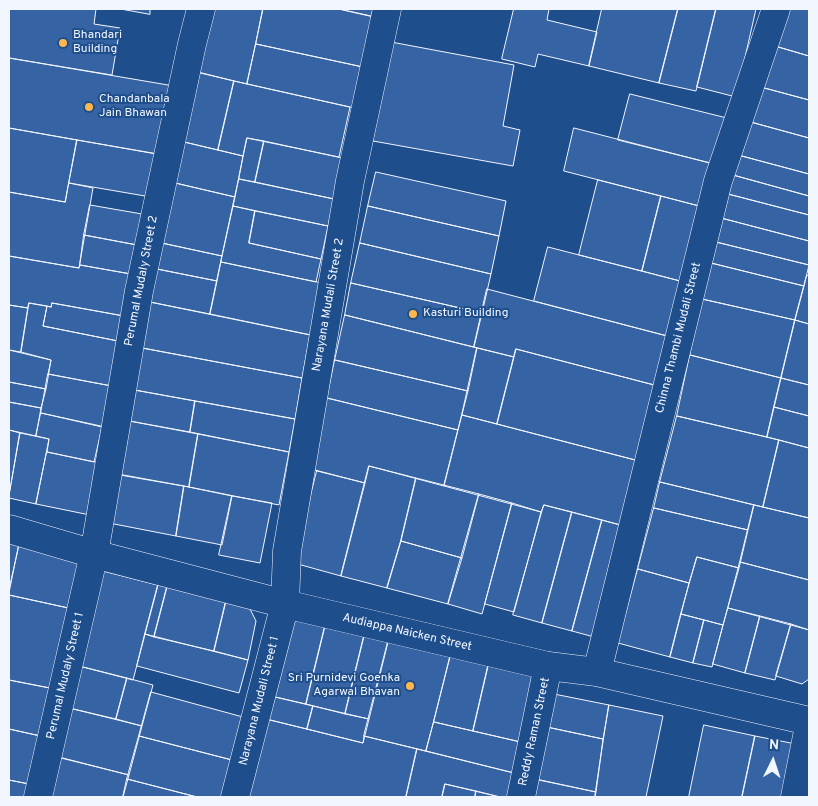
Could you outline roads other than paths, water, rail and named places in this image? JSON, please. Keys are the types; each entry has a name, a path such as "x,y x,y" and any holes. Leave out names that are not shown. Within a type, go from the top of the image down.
{"street":[{"name":"Perumal Mudaly Street 2","path":"94,554 139,292 201,9"},
{"name":"Narayana Mudali Street 2","path":"285,604 287,551 347,201 387,9"},
{"name":"Chinna Thambi Mudali Street","path":"597,672 718,181 776,9"},
{"name":"Audiappa Naicken Street","path":"9,529 94,554 285,604 548,666 597,672 809,721"},
{"name":"Perumal Mudaly Street 1","path":"38,797 94,554"},
{"name":"Narayana Mudali Street 1","path":"235,797 285,604"},
{"name":"Reddy Raman Street","path":"521,797 548,666"},
{"path":"795,797 809,726"}],"place":[{"name":"Bhandari Building","path":"63,43"},
{"name":"Chandanbala Jain Bhawan","path":"89,107"},
{"name":"Kasturi Building","path":"413,314"},
{"name":"Sri Purnidevi Goenka Agarwal Bhavan","path":"410,686"}]}
